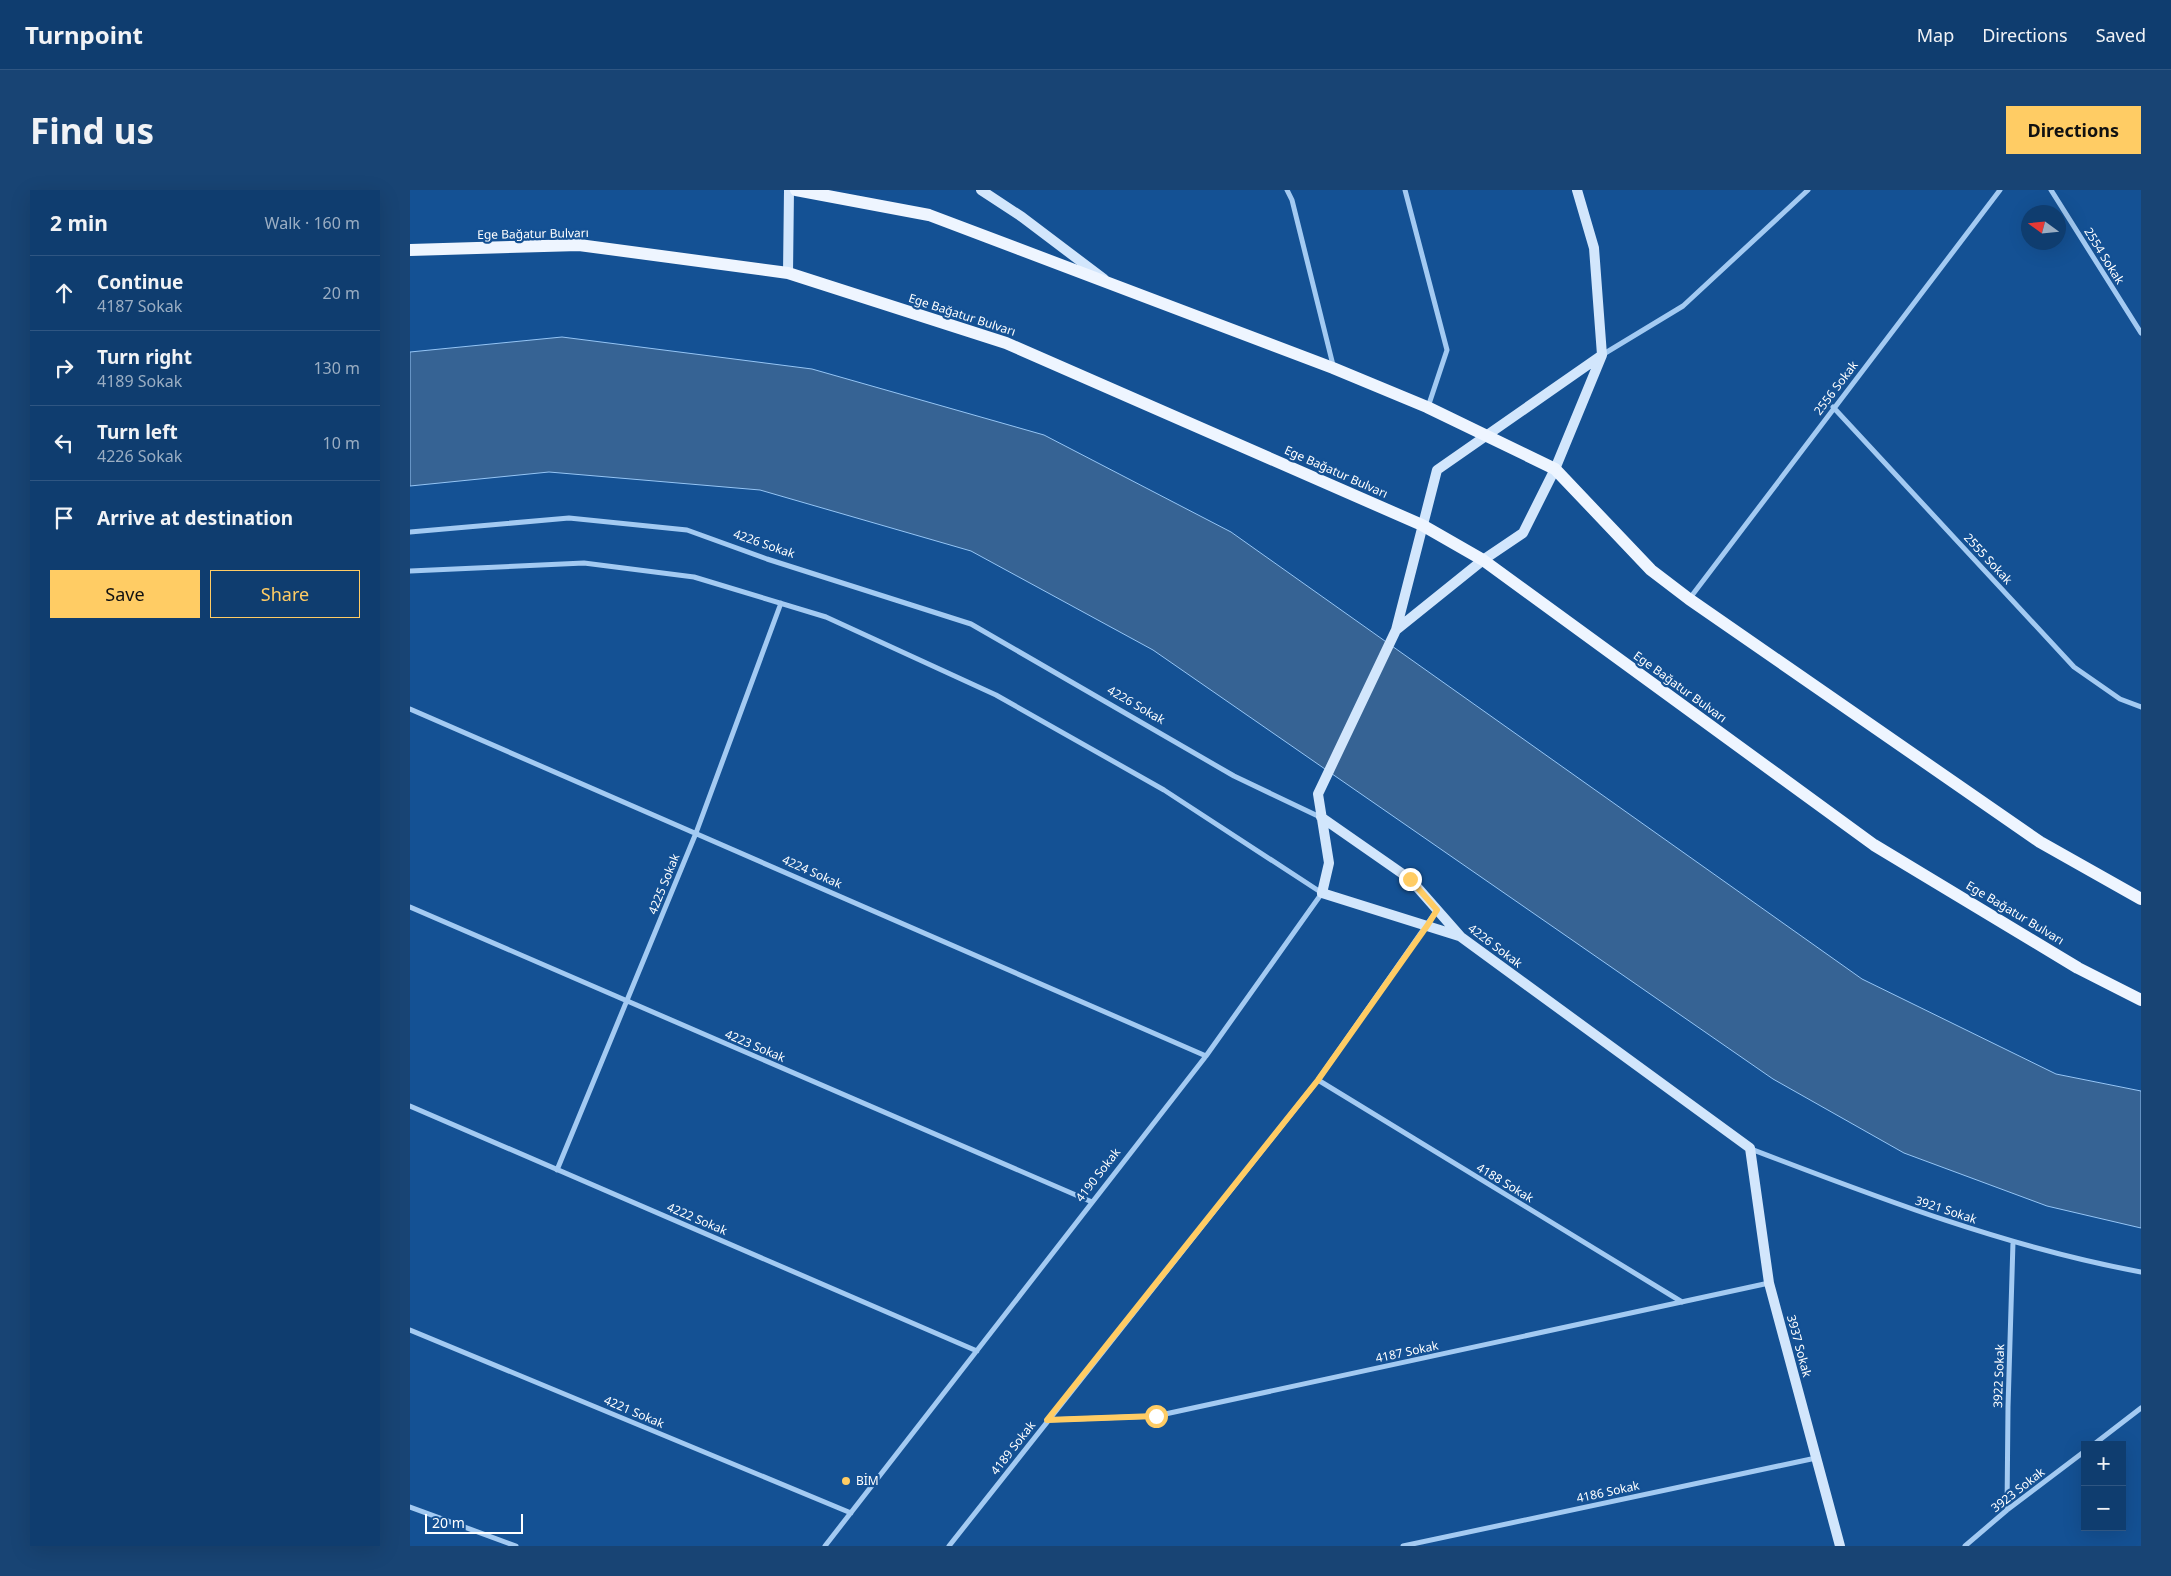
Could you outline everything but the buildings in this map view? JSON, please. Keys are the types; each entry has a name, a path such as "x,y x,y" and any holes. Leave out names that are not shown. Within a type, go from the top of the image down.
{"main road":[{"path":"788,273 789,190"},
{"path":"796,190 929,215 1333,368 1427,407 1555,469 1651,570 1689,599 2040,842 2141,899"},
{"path":"980,190 1022,216 1109,282"},
{"path":"1396,630 1483,560 1523,533 1555,469 1602,355 1594,248 1577,190"},
{"name":"Ege Bağatur Bulvarı","path":"410,250 579,245 788,273 1006,343 1422,525 1483,560 1874,844 2078,968 2141,1000"},
{"path":"1396,630 1437,470 1486,434 1602,355"},
{"name":"4190 Sokak","path":"1322,893 1329,864 1318,794 1396,630"},
{"name":"4226 Sokak","path":"1321,817 1410,879 1461,937 1750,1148"},
{"path":"1322,893 1461,937"},
{"name":"3937 Sokak","path":"1750,1148 1769,1283 1840,1546"}],"street":[{"path":"1287,190 1292,200 1333,368"},
{"path":"1405,190 1447,350 1427,407"},
{"path":"1602,355 1683,306 1808,190"},
{"name":"2556 Sokak","path":"1689,599 1833,407 2000,190"},
{"name":"2554 Sokak","path":"2051,190 2141,333"},
{"name":"2555 Sokak","path":"1833,407 2074,667 2120,699 2141,707"},
{"name":"4226 Sokak","path":"410,532 569,518 686,530 767,559 971,624 1234,776 1321,817"},
{"path":"410,571 584,563 694,576 826,617 996,695 1164,790 1322,893"},
{"name":"4225 Sokak","path":"557,1170 696,833 781,603"},
{"name":"4224 Sokak","path":"410,708 1206,1056"},
{"name":"4190 Sokak","path":"825,1546 1206,1056 1322,893"},
{"name":"4223 Sokak","path":"410,907 1092,1202"},
{"name":"4189 Sokak","path":"949,1546 1318,1080 1437,910"},
{"name":"4188 Sokak","path":"1318,1080 1683,1302"},
{"name":"4222 Sokak","path":"410,1106 977,1351"},
{"name":"3921 Sokak","path":"1750,1148 1905,1208 2014,1242 2141,1272"},
{"name":"3922 Sokak","path":"2007,1510 2008,1407 2014,1242"},
{"name":"4187 Sokak","path":"1047,1420 1156,1416 1769,1283"},
{"name":"4221 Sokak","path":"410,1330 851,1513"},
{"path":"2098,1441 2141,1408"},
{"name":"3923 Sokak","path":"1965,1546 2007,1510 2081,1454"},
{"name":"4186 Sokak","path":"1403,1546 1816,1458"},
{"path":"410,1508 516,1546"}],"water":[{"path":"562,337 812,369 1044,435 1231,532 1862,979 2056,1074 2141,1091 2141,1228 2047,1206 1904,1153 1773,1079 1153,650 971,551 760,490 549,472 410,486 410,352"}],"place":[{"name":"BİM","path":"846,1481"}],"route":[{"path":"1156,1416 1047,1420 1318,1080 1427,926 1437,910 1410,879"}]}
